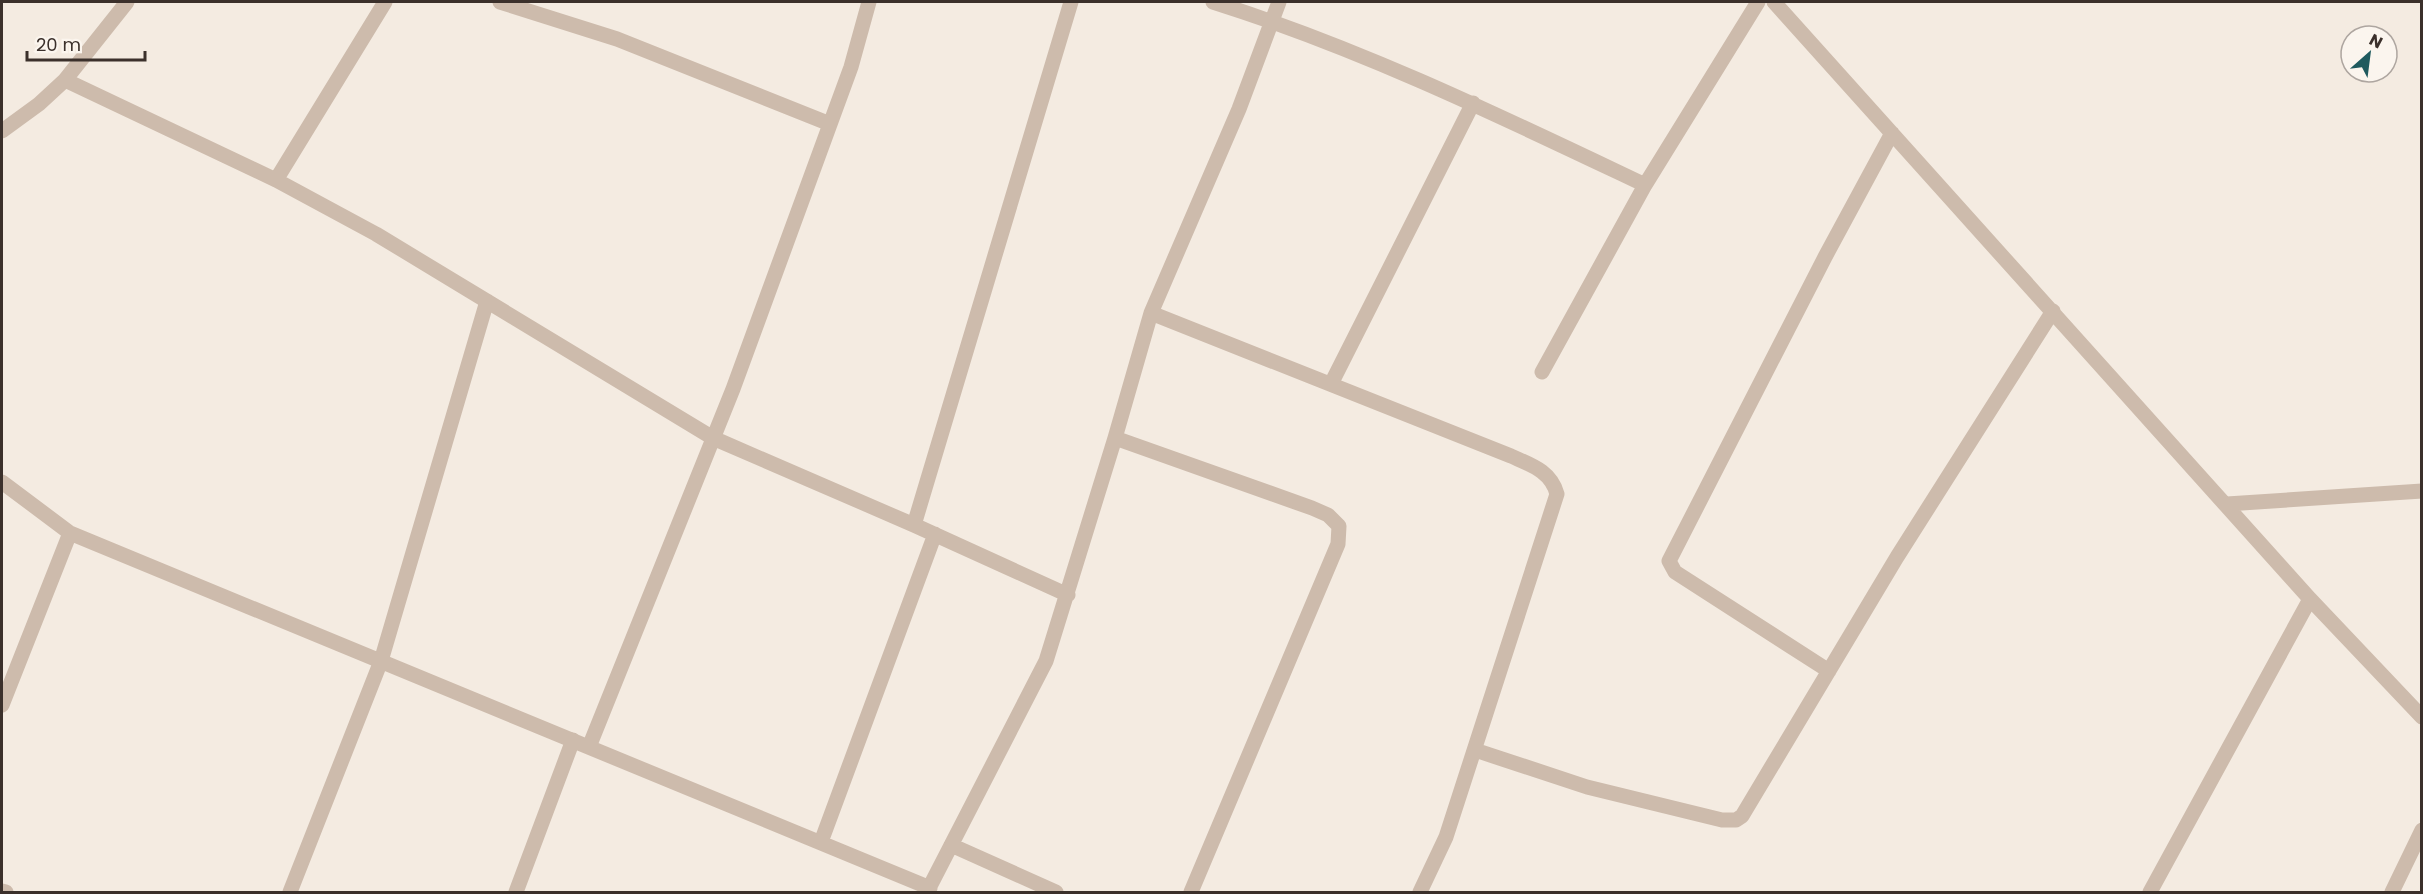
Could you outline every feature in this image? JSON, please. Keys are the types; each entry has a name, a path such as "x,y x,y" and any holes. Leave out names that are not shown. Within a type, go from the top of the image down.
{"street":[{"path":"2,130 39,104 65,80 127,2"},
{"path":"276,180 385,2"},
{"path":"500,2 617,39 830,124"},
{"path":"589,747 713,438 851,67 869,2"},
{"path":"914,525 1071,2"},
{"path":"1213,2 1272,20 1473,103 1645,185"},
{"path":"2,482 70,533 821,843 928,890 1046,661 1068,595 1151,312 1239,110 1279,2"},
{"path":"1542,372 1645,185 1758,2"},
{"path":"1774,2 2053,310 2310,599 2421,717"},
{"path":"65,80 276,180 376,234 713,438 935,534 1068,595"},
{"path":"1331,384 1473,103"},
{"path":"1829,671 1682,577 1675,572 1669,561 1825,257 1892,133"},
{"path":"290,892 381,661 487,302"},
{"path":"1475,750 1587,786 1722,820 1736,820 1742,816 1767,778 1897,557 2053,310"},
{"path":"1151,312 1510,456 1537,468 1554,482 1557,494 1475,750 1446,837 1420,892"},
{"path":"1115,438 1312,508 1328,515 1339,526 1338,544 1191,892"},
{"path":"2227,504 2421,491"},
{"path":"2,705 70,533"},
{"path":"821,843 935,534"},
{"path":"2150,892 2310,599"},
{"path":"516,892 573,740"},
{"path":"2392,892 2421,830"},
{"path":"951,845 1056,892"},
{"path":"2,891 6,892"}]}
